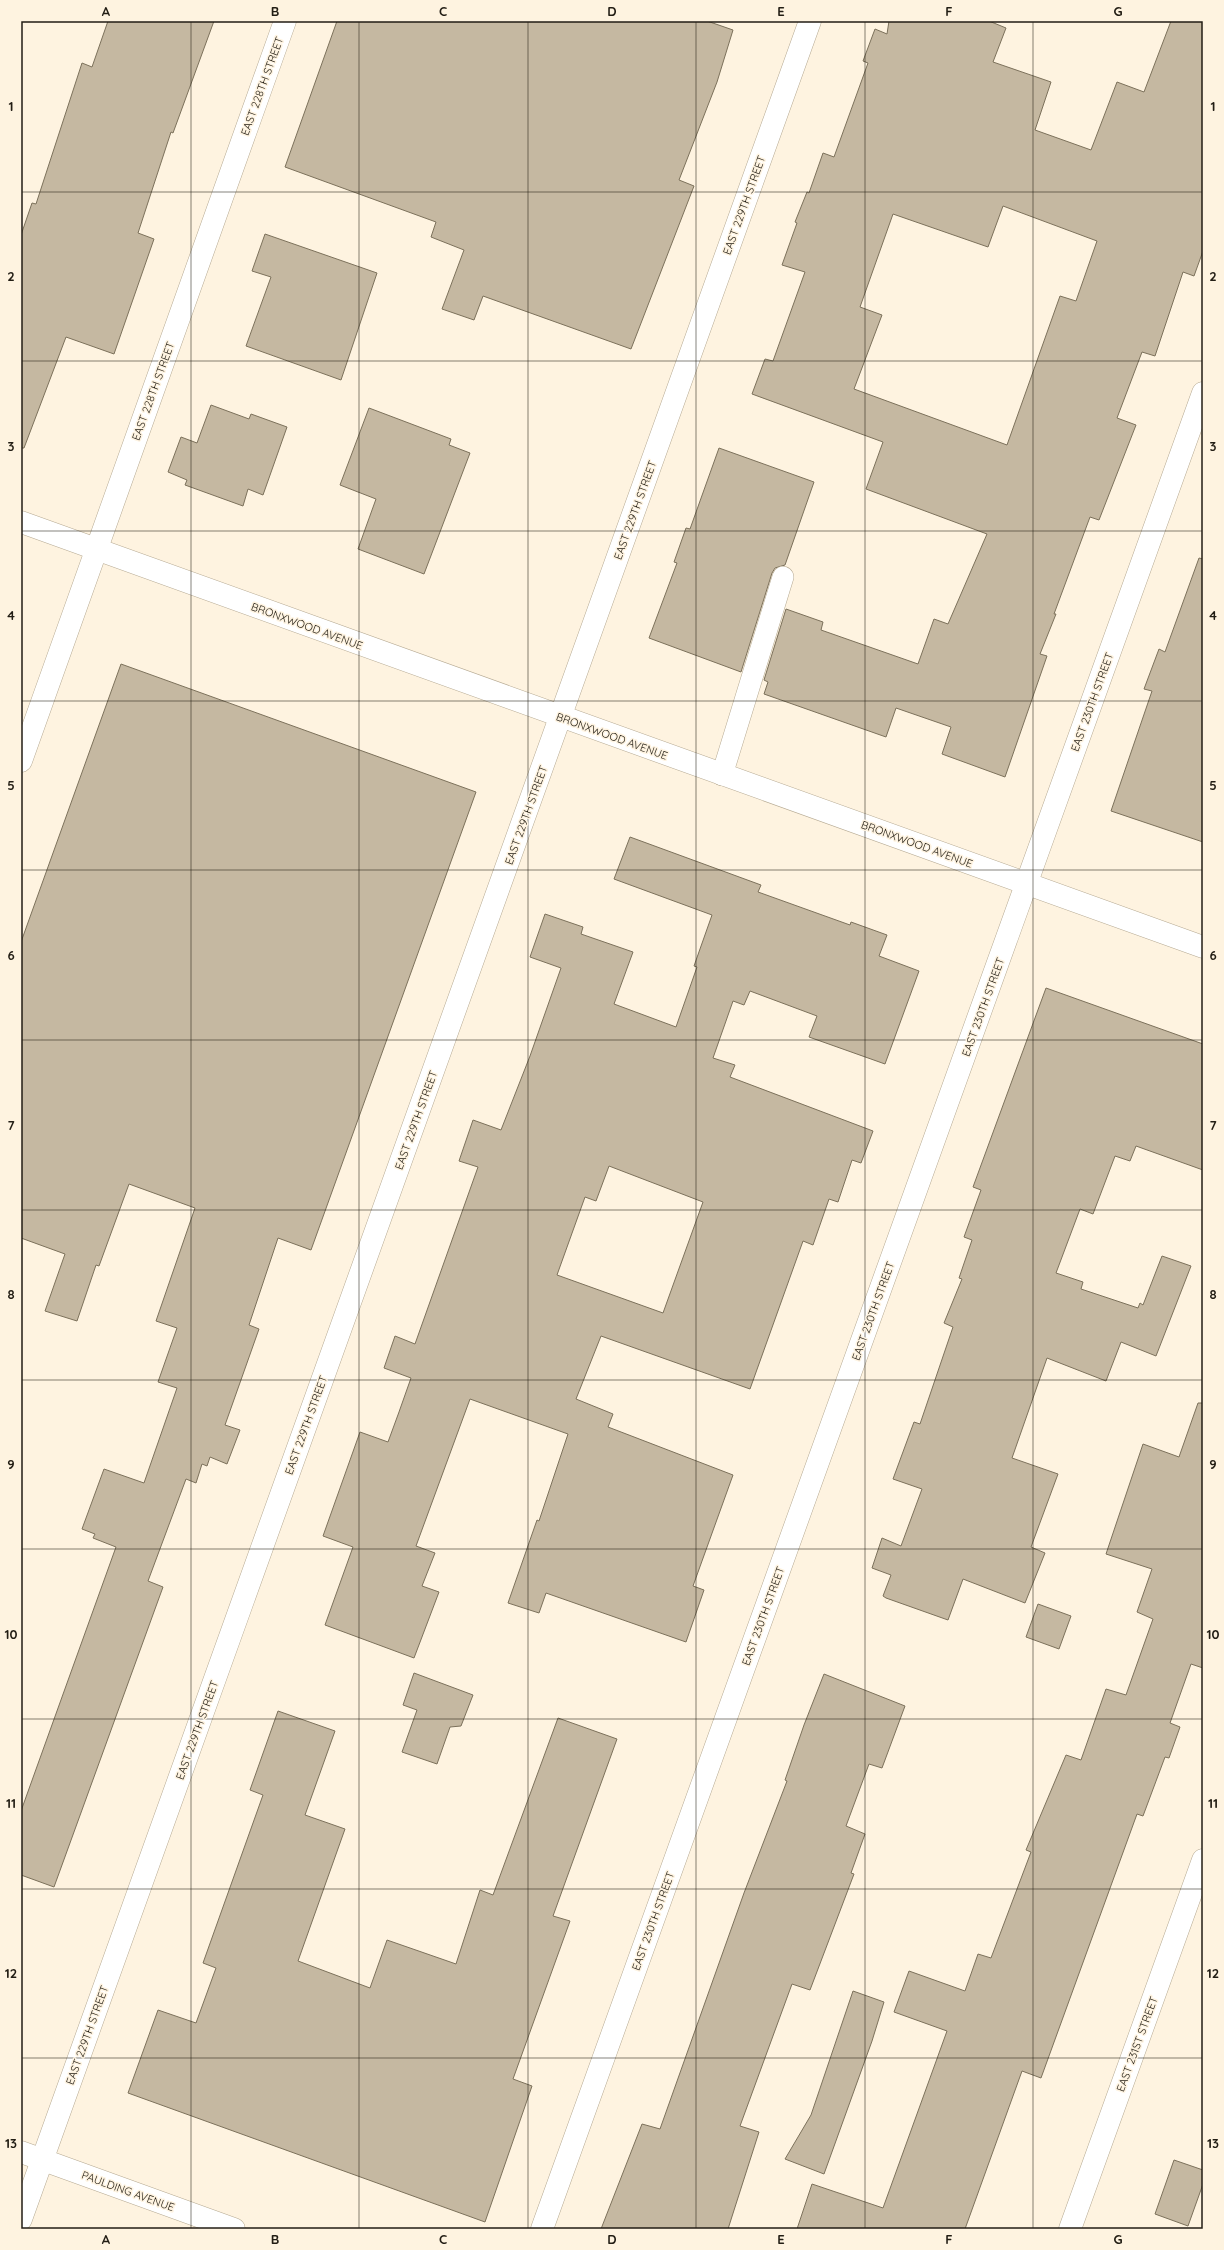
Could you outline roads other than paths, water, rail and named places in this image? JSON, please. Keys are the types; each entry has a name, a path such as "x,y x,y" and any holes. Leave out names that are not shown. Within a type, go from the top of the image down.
{"street":[{"name":"EAST 228TH STREET","path":"21,761 286,21"},
{"name":"EAST 229TH STREET","path":"21,2219 810,21"},
{"name":"EAST 230TH STREET","path":"542,2229 1203,393"},
{"name":"BRONXWOOD AVENUE","path":"21,522 1203,947"},
{"name":"EAST 231ST STREET","path":"1070,2229 1203,1860"},
{"name":"PAULDING AVENUE","path":"21,2152 234,2229"}],"lane":[{"path":"722,775 783,577"}]}
